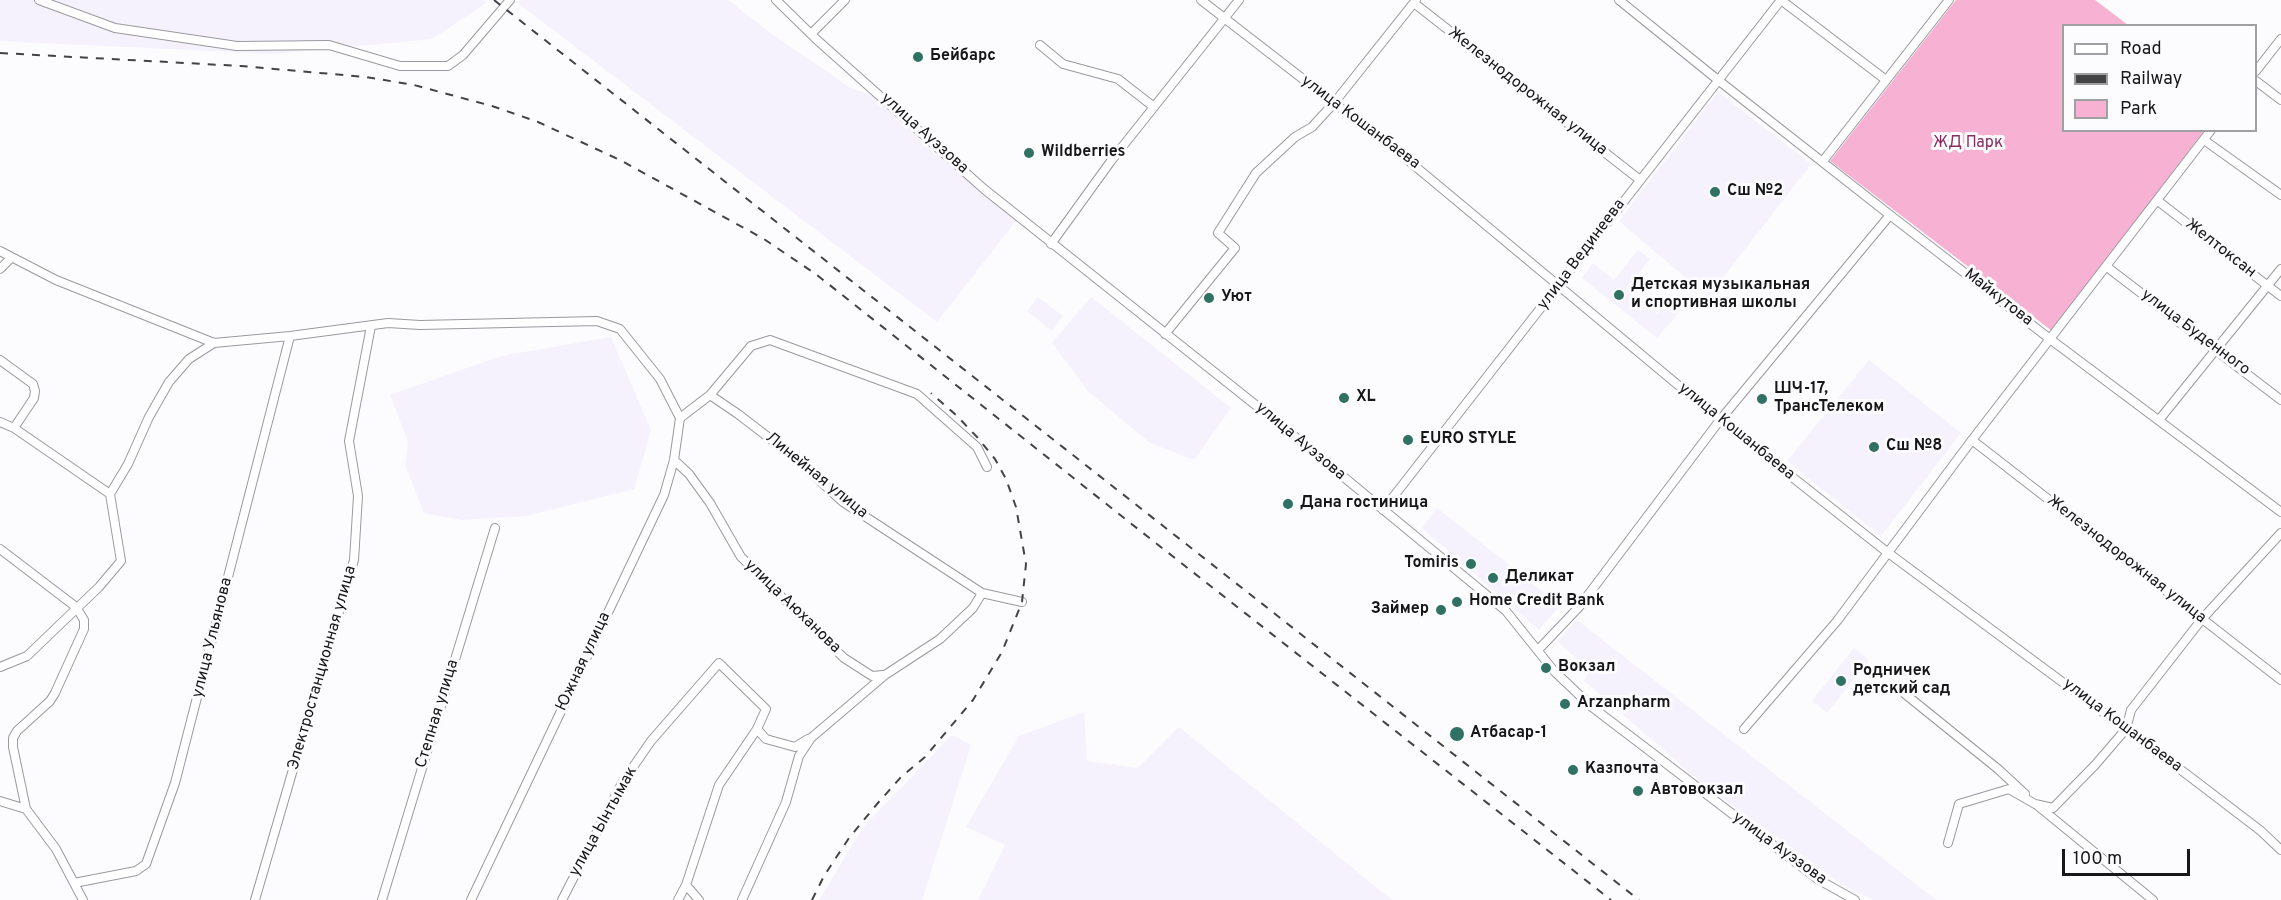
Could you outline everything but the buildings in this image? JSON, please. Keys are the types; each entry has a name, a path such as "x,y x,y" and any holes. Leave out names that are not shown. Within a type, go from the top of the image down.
{"street":[{"path":"39,0 115,28 237,46 330,45 400,66 448,66 463,55 510,0"},
{"name":"улица Ауэзова","path":"776,0 984,189 1282,426 1506,611 1554,671 1592,707 1819,880 1855,900"},
{"path":"811,34 845,0"},
{"name":"улица Кошанбаева","path":"1202,0 1407,158 1720,420 1887,552 2252,824 2281,850"},
{"path":"1051,244 1111,161 1239,0"},
{"name":"Майкутова","path":"1619,0 2050,339 2281,512"},
{"path":"1781,0 1886,80"},
{"name":"улица Вединеева","path":"1383,510 1781,0"},
{"path":"1823,162 1949,0"},
{"path":"1165,334 1235,248 1218,233 1256,173 1295,137 1312,127 1415,2"},
{"name":"Железнодорожная улица","path":"1415,2 1640,180"},
{"path":"2257,70 2281,39"},
{"path":"1040,45 1063,64 1118,79 1154,107"},
{"path":"2257,82 2281,100"},
{"path":"1744,729 1837,621 1972,440 2108,267 2210,132"},
{"path":"2204,140 2281,195"},
{"name":"Желтоксан","path":"2158,201 2281,296"},
{"path":"1538,650 1579,607 1720,420 1890,215"},
{"path":"0,251 56,280 214,343 388,323 420,325 597,321 620,329 660,379 680,418 710,395 751,346 770,340 917,394 977,447 987,467"},
{"path":"0,269 11,258"},
{"name":"улица Буденного","path":"2108,267 2281,400"},
{"path":"2160,420 2281,269"},
{"name":"Электростанционная улица","path":"255,900 354,560 358,496 349,441 372,326"},
{"name":"улица Ульянова","path":"74,883 136,871 146,864 175,783 290,336"},
{"path":"0,668 27,656 99,587 121,561 110,494 128,464 148,417 169,382 189,359 214,343"},
{"path":"0,360 33,384 35,391 34,398 14,428"},
{"name":"Линейная улица","path":"710,395 794,457 843,502 982,593 1022,602"},
{"name":"Южная улица","path":"471,900 664,495 674,460 680,418"},
{"path":"0,422 14,428 110,494"},
{"name":"Железнодорожная улица","path":"1972,440 2281,680"},
{"name":"улица Аюханова","path":"674,460 689,474 710,503 741,557 780,598 844,658 872,676 885,675"},
{"name":"Степная улица","path":"382,900 495,528"},
{"path":"1948,843 1959,804 2009,789 2035,804 2053,808 2126,729 2131,710 2202,619 2281,532"},
{"path":"0,549 76,607 84,620 84,629 55,693 50,701 17,731 13,738 26,809 56,849 83,900"},
{"path":"678,900 686,885 718,785 757,729 766,739 795,747 811,738 885,675 940,639 973,608 982,593"},
{"name":"улица Ынтымак","path":"562,900 622,783 651,741 719,663 766,709 757,729"},
{"path":"1905,694 2153,900"},
{"path":"742,900 786,802 799,756 811,738"},
{"path":"0,801 26,809"},
{"path":"686,885 699,900"}],"shaded area":[{"path":"0,0 483,0 486,3 432,39 275,54 0,41"},
{"path":"520,0 728,0 769,32 852,89 869,94 934,153 1019,217 937,322 519,4"},
{"name":"Сш №2","path":"1718,92 1811,164 1708,297 1619,221"},
{"name":"Детская музыкальная и спортивная школы","path":"1638,250 1650,259 1626,289 1657,314 1667,302 1679,312 1657,338 1582,278 1593,263 1614,280"},
{"path":"1038,297 1063,316 1052,331 1027,311"},
{"path":"1091,297 1231,408 1194,460 1150,443 1088,391 1052,343"},
{"path":"611,337 651,430 634,489 526,516 462,520 424,513 405,465 408,442 390,395 501,356"},
{"name":"Сш №8","path":"1869,360 1961,433 1881,536 1787,461"},
{"path":"1437,508 1560,605 1539,630 1422,528"},
{"path":"1577,620 1936,900 1873,900 1842,884 1703,784 1584,681 1589,670 1557,641"},
{"name":"Родничек детский сад","path":"1854,648 1869,660 1827,713 1812,701"},
{"path":"1084,712 1087,761 1138,768 1179,727 1392,900 978,900 1005,845 966,827 1019,736"},
{"path":"952,735 971,745 922,900 819,900 864,826"}],"green space":[{"name":"ЖД Парк","path":"1956,0 2095,0 2127,24 2062,24 2062,132 2203,132 2052,331 1830,161"}],"railway":[{"path":"494,0 1639,900"},
{"path":"0,53 241,66 366,77 414,85 492,106 538,122 620,160 764,239 817,275 1611,900"},
{"path":"812,900 824,876 849,838 901,777 925,757 973,700 1002,652 1022,602 1026,564 1016,507 1006,479 995,459 977,437 931,393"}],"place":[{"name":"Бейбарс","path":"918,57"},
{"name":"Wildberries","path":"1029,153"},
{"name":"Сш №2","path":"1715,192"},
{"name":"Детская музыкальная и спортивная школы","path":"1619,295"},
{"name":"Уют","path":"1209,298"},
{"name":"XL","path":"1344,398"},
{"name":"ШЧ-17, ТрансТелеком","path":"1762,399"},
{"name":"EURO STYLE","path":"1408,440"},
{"name":"Сш №8","path":"1874,447"},
{"name":"Дана гостиница","path":"1288,504"},
{"name":"Tomiris","path":"1471,564"},
{"name":"Деликат","path":"1493,578"},
{"name":"Home Credit Bank","path":"1457,602"},
{"name":"Займер","path":"1441,610"},
{"name":"Вокзал","path":"1546,668"},
{"name":"Родничек детский сад","path":"1841,681"},
{"name":"Arzanpharm","path":"1565,704"},
{"name":"Атбасар-1","path":"1457,734"},
{"name":"Казпочта","path":"1573,770"},
{"name":"Автовокзал","path":"1638,791"}]}
